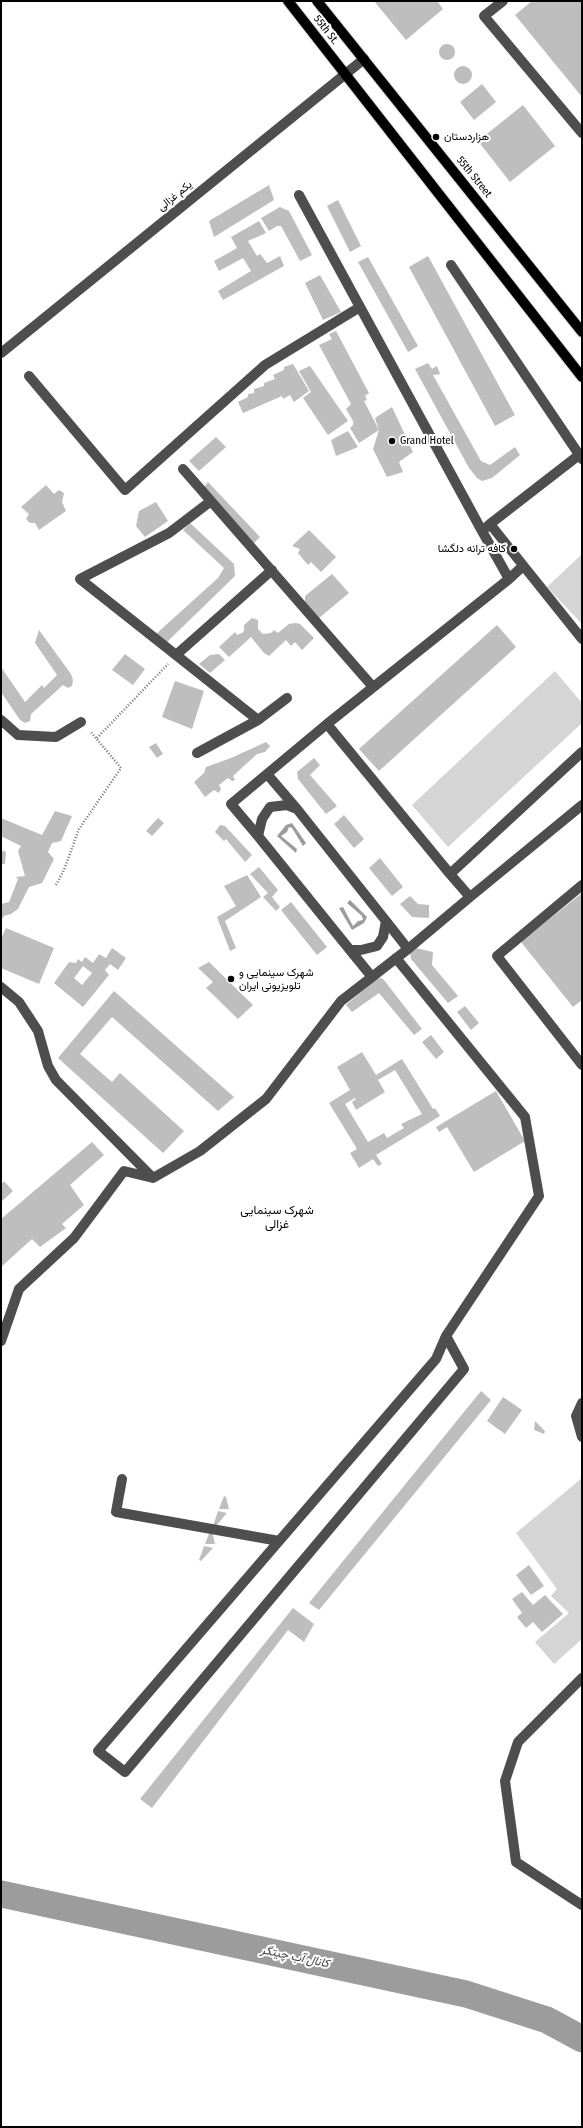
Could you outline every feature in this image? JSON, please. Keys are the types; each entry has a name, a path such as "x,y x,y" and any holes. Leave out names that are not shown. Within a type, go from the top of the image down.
{"main road":[{"name":"55th St.","path":"288,1 345,74"},
{"name":"55th Street","path":"317,1 582,332"},
{"path":"345,74 582,377"}],"street":[{"path":"503,1 484,16 582,133"},
{"name":"یکم غزالی","path":"1,353 364,59"},
{"path":"299,195 509,579"},
{"path":"451,265 581,457 482,531"},
{"path":"29,376 125,490 264,365 360,307"},
{"path":"183,469 374,687"},
{"path":"211,501 169,533 80,579 258,720"},
{"path":"490,524 582,639"},
{"path":"372,977 231,804 327,724 524,566"},
{"path":"176,655 272,570"},
{"path":"197,753 258,720 287,698"},
{"path":"1,720 18,735 56,737 81,722"},
{"path":"327,724 470,897"},
{"path":"450,874 582,752"},
{"path":"267,774 297,809 408,949"},
{"path":"258,836 262,819 270,807 287,805 297,809"},
{"path":"1,1341 19,1289 74,1238 124,1171 153,1178 200,1151 266,1099 341,1001 408,949 582,805"},
{"path":"582,885 497,956 582,1065"},
{"path":"350,950 361,950 377,946 383,937 386,921"},
{"path":"396,958 525,1117 539,1196 446,1336 436,1359 98,1751 125,1772 464,1369 446,1336"},
{"path":"1,986 19,1002 38,1031 48,1066 56,1080 153,1178"},
{"path":"582,1403 576,1416 582,1437"},
{"path":"122,1479 116,1512 279,1541"},
{"path":"582,1678 518,1742 505,1781 516,1862 582,1905"}],"path":[{"path":"56,885 64,870 80,829 121,768 97,738 176,655"}],"shaded area":[{"path":"582,554 582,624 547,587"},
{"path":"555,671 582,703 582,723 448,847 412,805"},
{"path":"292,823 306,843 303,846 292,828 289,827 287,832 281,836 297,849 296,853 277,836 286,825"},
{"path":"350,900 367,917 364,923 352,930 339,908 343,907 353,926 358,921 363,920 362,916 347,903"},
{"path":"582,1478 582,1639 554,1664 535,1642 569,1613 551,1596 557,1589 516,1533"}],"building":[{"path":"374,1 437,1 443,9 406,40"},
{"path":"532,1 582,1 582,97 515,15"},
{"path":"447,44 453,46 455,52 453,58 447,60 441,58 439,52 441,46"},
{"path":"459,66 467,66 472,71 470,82 467,84 459,84 454,79 454,71"},
{"path":"482,84 496,102 474,120 460,102"},
{"path":"523,105 555,146 510,182 478,141"},
{"path":"269,185 274,200 214,237 209,221"},
{"path":"338,200 361,246 350,252 327,206"},
{"path":"280,207 289,211 312,255 300,261 281,226 277,226 269,231 261,218"},
{"path":"259,221 266,233 248,241 257,256 260,254 267,263 280,256 284,266 223,300 218,291 251,271 243,258 219,271 214,261 237,248 231,237"},
{"path":"428,256 515,415 495,426 409,267"},
{"path":"368,257 418,346 408,352 358,262"},
{"path":"320,275 341,312 323,320 305,283"},
{"path":"336,331 369,393 365,396 367,400 364,401 379,430 359,443 350,428 353,425 353,421 346,409 351,404 319,345 332,339 329,334"},
{"path":"428,363 432,369 437,366 440,374 433,375 481,461 490,465 515,447 520,455 492,478 482,481 477,478 469,468 415,369"},
{"path":"293,364 309,391 294,402 290,395 283,399 282,396 243,413 238,402 248,397 248,394 254,393 254,389 264,386 264,383 275,379 273,375 284,370 284,367"},
{"path":"310,366 348,421 328,435 303,398 311,392 299,371"},
{"name":"Grand Hotel","path":"392,407 413,452 399,462 403,472 387,477 373,449 379,430 375,418"},
{"path":"348,431 358,447 336,456 331,440"},
{"path":"216,437 226,447 199,471 189,461"},
{"path":"208,482 260,537 253,544 204,487"},
{"path":"46,485 54,494 59,490 64,493 62,502 66,511 39,530 35,523 30,523 26,519 29,514 21,507"},
{"path":"156,502 168,521 145,537 136,526 139,511"},
{"path":"190,523 234,564 235,576 167,642 156,634 218,578 224,568 183,530"},
{"path":"309,530 336,557 321,572 311,562 308,565 298,553 300,549 292,546"},
{"path":"332,574 349,593 319,618 305,603 305,596"},
{"path":"252,618 258,620 258,629 263,634 271,633 274,630 278,633 289,624 296,623 300,624 314,638 302,650 295,642 291,646 286,640 269,656 264,653 251,637 229,657 219,647 235,632 237,635 242,633 244,631 244,625"},
{"path":"497,625 516,647 379,771 359,749"},
{"path":"39,630 71,674 73,680 72,686 68,688 63,685 31,714 30,721 25,723 20,720 1,692 1,667 25,702 42,685 44,688 57,675 35,643"},
{"path":"125,654 145,669 133,685 112,670"},
{"path":"219,654 225,660 210,673 199,664 210,655"},
{"path":"175,681 204,691 192,729 162,717"},
{"path":"266,742 270,746 265,752 257,754 233,776 235,780 232,781 228,778 219,785 221,789 219,793 214,790 205,797 194,782 204,773 206,767 231,758"},
{"path":"156,743 163,754 157,758 149,747"},
{"path":"314,758 320,765 310,775 337,806 326,814 298,779 297,772"},
{"path":"55,811 72,816 61,841 52,843 48,852 54,859 42,883 29,887 18,909 11,914 4,916 1,920 1,904 9,902 18,879 16,877 25,876 18,851 21,846 1,836 1,818 42,835"},
{"path":"344,815 364,839 354,848 334,824"},
{"path":"158,818 164,823 152,836 146,831"},
{"path":"220,825 225,826 252,855 245,862 226,839 224,841 215,832"},
{"path":"1,850 6,852 5,864 1,864"},
{"path":"380,858 403,887 392,896 369,868"},
{"path":"259,867 278,890 272,897 280,907 276,911 263,897 268,893 250,874"},
{"path":"247,875 261,897 225,921 236,948 230,951 217,917 236,906 224,886"},
{"path":"582,893 582,1000 573,1007 521,942"},
{"path":"410,896 418,904 429,905 429,918 412,917 400,904"},
{"path":"291,902 327,947 317,955 281,910"},
{"path":"6,928 54,948 39,984 1,968 1,939"},
{"path":"112,948 126,958 118,970 110,964 105,970 109,975 83,1007 54,983 69,962 76,963 78,959 82,962 85,957 93,963 99,954 106,958","holes":["83,966 92,973 82,985 74,978"]},
{"path":"416,948 433,952 432,965 458,996 448,1003 411,959 410,952"},
{"path":"209,962 253,1005 238,1019 206,988 213,982 198,968"},
{"path":"381,978 422,1029 414,1035 379,993 352,1012 346,1005 376,979"},
{"path":"114,991 234,1097 218,1111 112,1017 80,1054 112,1082 120,1073 184,1131 163,1153 58,1058"},
{"path":"465,1006 479,1023 471,1030 457,1012"},
{"path":"431,1035 444,1052 436,1059 422,1042"},
{"path":"362,1052 376,1075 402,1059 433,1109 435,1108 440,1116 376,1155 382,1164 378,1166 373,1159 359,1168 350,1153 357,1149 329,1103 350,1090 337,1067","holes":["395,1070 422,1114 401,1124 404,1128 387,1138 384,1133 368,1142 345,1104 355,1098 356,1099 352,1102 356,1110 385,1092 378,1080"]},
{"path":"496,1091 525,1141 474,1172 447,1127 439,1132 436,1127"},
{"path":"92,1142 104,1155 70,1185 84,1205 62,1224 66,1228 40,1247 32,1239 1,1267 1,1219"},
{"path":"4,1181 13,1191 1,1202 1,1185"},
{"path":"481,1391 491,1400 319,1610 309,1603"},
{"path":"503,1397 522,1410 505,1434 487,1421"},
{"path":"535,1421 545,1431 544,1434 534,1430"},
{"path":"224,1496 226,1497 229,1509 219,1509"},
{"path":"218,1511 227,1513 216,1526 213,1526"},
{"path":"210,1531 212,1531 215,1544 205,1544"},
{"path":"204,1546 213,1548 201,1561 199,1560"},
{"path":"529,1565 544,1586 531,1595 516,1575"},
{"path":"522,1592 533,1605 545,1595 563,1614 542,1632 533,1622 526,1628 517,1617 522,1613 512,1599"},
{"path":"293,1608 314,1624 304,1642 288,1630 152,1808 140,1799"}],"waterway":[{"name":"کانال آب چیتگر","path":"1,1894 466,1994 547,2020 582,2039"}],"place":[{"name":"هزاردستان","path":"436,137"},
{"name":"Grand Hotel","path":"392,441"},
{"name":"کافه ترانه دلگشا","path":"514,549"},
{"name":"شهرک سینمایی و تلویزیونی ایران","path":"231,979"}],"district":[{"name":"شهرک سینمایی غزالی","path":"277,1218"}]}
